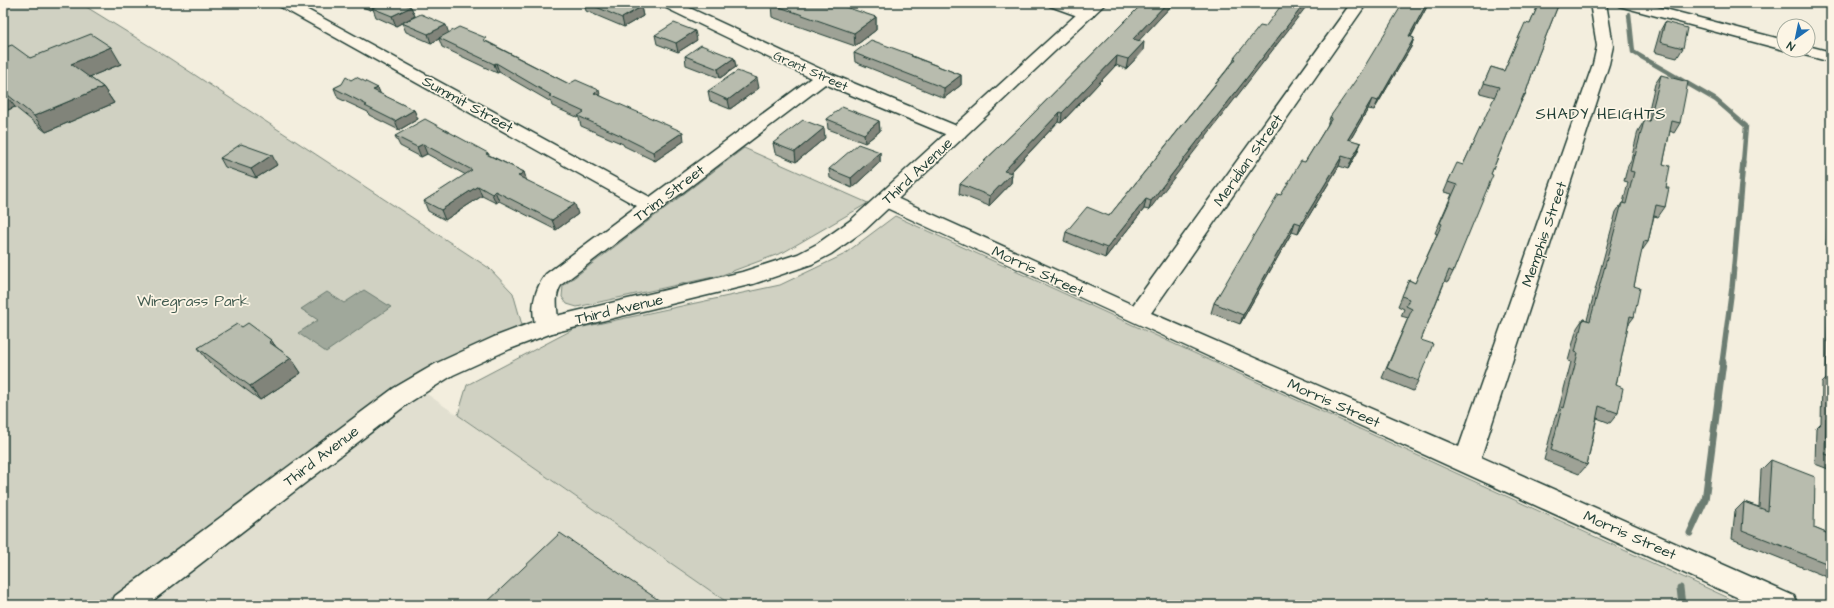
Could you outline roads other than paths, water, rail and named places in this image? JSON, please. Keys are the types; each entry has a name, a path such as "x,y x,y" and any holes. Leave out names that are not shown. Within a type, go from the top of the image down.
{"street":[{"name":"Summit Street","path":"284,3 652,206"},
{"name":"Grant Street","path":"667,3 823,77 958,132"},
{"path":"1055,3 1092,8"},
{"name":"Meridian Street","path":"1137,316 1359,3"},
{"name":"Memphis Street","path":"1467,462 1601,64 1605,46 1598,3"},
{"path":"1624,3 1776,43"},
{"name":"Third Avenue","path":"125,605 413,387 444,369 547,326 744,279 804,260 842,238 1092,8"},
{"path":"1816,53 1831,57"},
{"name":"Trim Street","path":"547,326 544,298 551,283 823,77"},
{"name":"Morris Street","path":"885,200 1137,316 1467,462 1784,605"}],"waterway":[{"path":"1629,14 1633,52 1716,100 1746,126 1743,163"},
{"path":"1722,363 1732,288 1743,162"},
{"path":"1690,533 1705,500 1723,362"},
{"path":"1680,588 1682,605"}],"district":[{"name":"SHADY HEIGHTS","path":"1601,113"}],"park label":[{"name":"Wiregrass Park","path":"193,301"}]}
